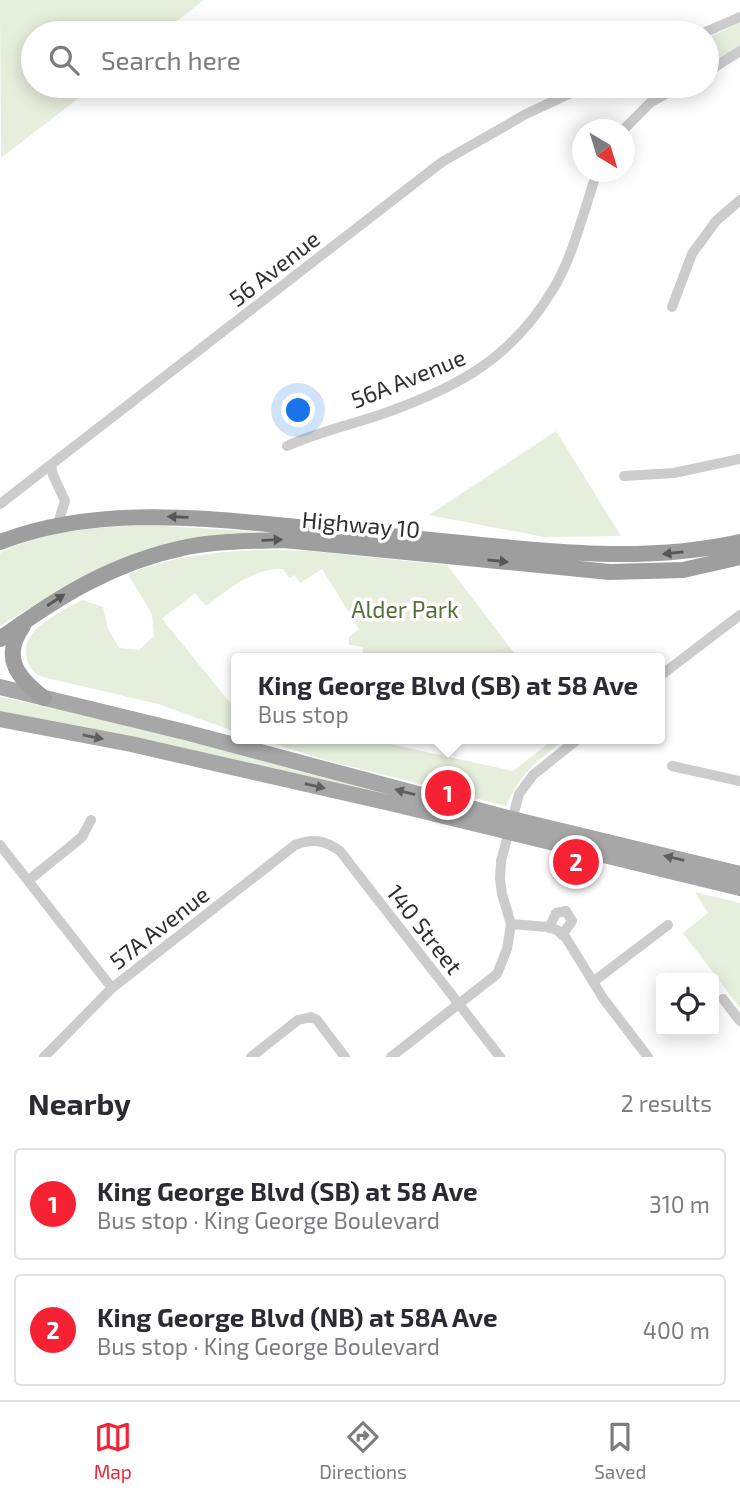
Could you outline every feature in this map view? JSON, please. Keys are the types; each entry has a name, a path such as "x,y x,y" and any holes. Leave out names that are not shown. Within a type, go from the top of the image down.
{"highway":[{"name":"Highway 10","path":"0,542 57,526 119,517 192,517 573,554 628,556 672,553 740,542"},
{"name":"Highway 10","path":"0,639 80,585 119,567 187,547 284,540 611,572 683,570 740,557"},
{"path":"31,616 18,632 12,646 12,663 16,674 44,698"}],"main road":[{"path":"0,687 185,732 510,826 740,888"},
{"path":"0,719 131,744 740,874"}],"street":[{"path":"719,26 740,17"},
{"path":"719,64 740,51"},
{"name":"56 Avenue","path":"0,504 442,162 526,114 560,98"},
{"path":"634,119 658,98"},
{"name":"56A Avenue","path":"288,446 314,433 387,412 451,387 482,369 512,344 553,291 574,241 594,182"},
{"path":"672,307 692,254 716,221 740,200"},
{"path":"624,476 674,473 740,458"},
{"path":"51,466 65,501 57,526"},
{"path":"665,672 740,615"},
{"path":"391,1057 496,974 507,949 511,924 500,879 501,861 519,794 533,775 572,744"},
{"path":"672,766 740,781"},
{"path":"29,880 82,837 91,820"},
{"name":"57A Avenue","path":"44,1057 112,988 295,845 309,840"},
{"name":"140 Street","path":"309,840 324,842 340,851 500,1057"},
{"path":"0,846 112,988"},
{"path":"549,928 556,913 566,911 572,921 562,935"},
{"path":"511,924 549,928 562,935 648,1057"},
{"path":"593,982 668,925"},
{"path":"723,999 740,1021"},
{"path":"251,1057 298,1020 312,1017 345,1057"}],"green space":[{"path":"0,0 204,0 177,21 21,21 21,98 78,98 1,158"},
{"path":"740,23 740,46 719,60 719,33"},
{"path":"556,431 621,536 544,537 429,515"},
{"path":"146,525 280,533 192,540 146,550 80,579 0,626 0,553 52,535"},
{"name":"Alder Park","path":"310,551 447,565 514,653 362,653 363,647 349,645 349,637 359,629 322,569 300,583 294,575 289,578 283,569 272,569 232,587 206,606 195,593 162,619 231,704 231,730 158,704 43,677 31,668 26,651 34,632 52,617 82,600 103,607 108,629 119,648 139,650 154,636 152,614 128,574 162,563 232,552"},
{"path":"0,697 131,724 394,791 390,799 0,712"},
{"path":"275,744 390,744 513,771 548,744 559,744 530,768 506,806 322,759"},
{"path":"695,892 740,903 740,1008 719,980 719,973 713,973 683,933 708,913"}],"place":[{"name":"King George Blvd (SB) at 58 Ave","path":"448,793"},
{"name":"King George Blvd (NB) at 58A Ave","path":"576,862"}]}
